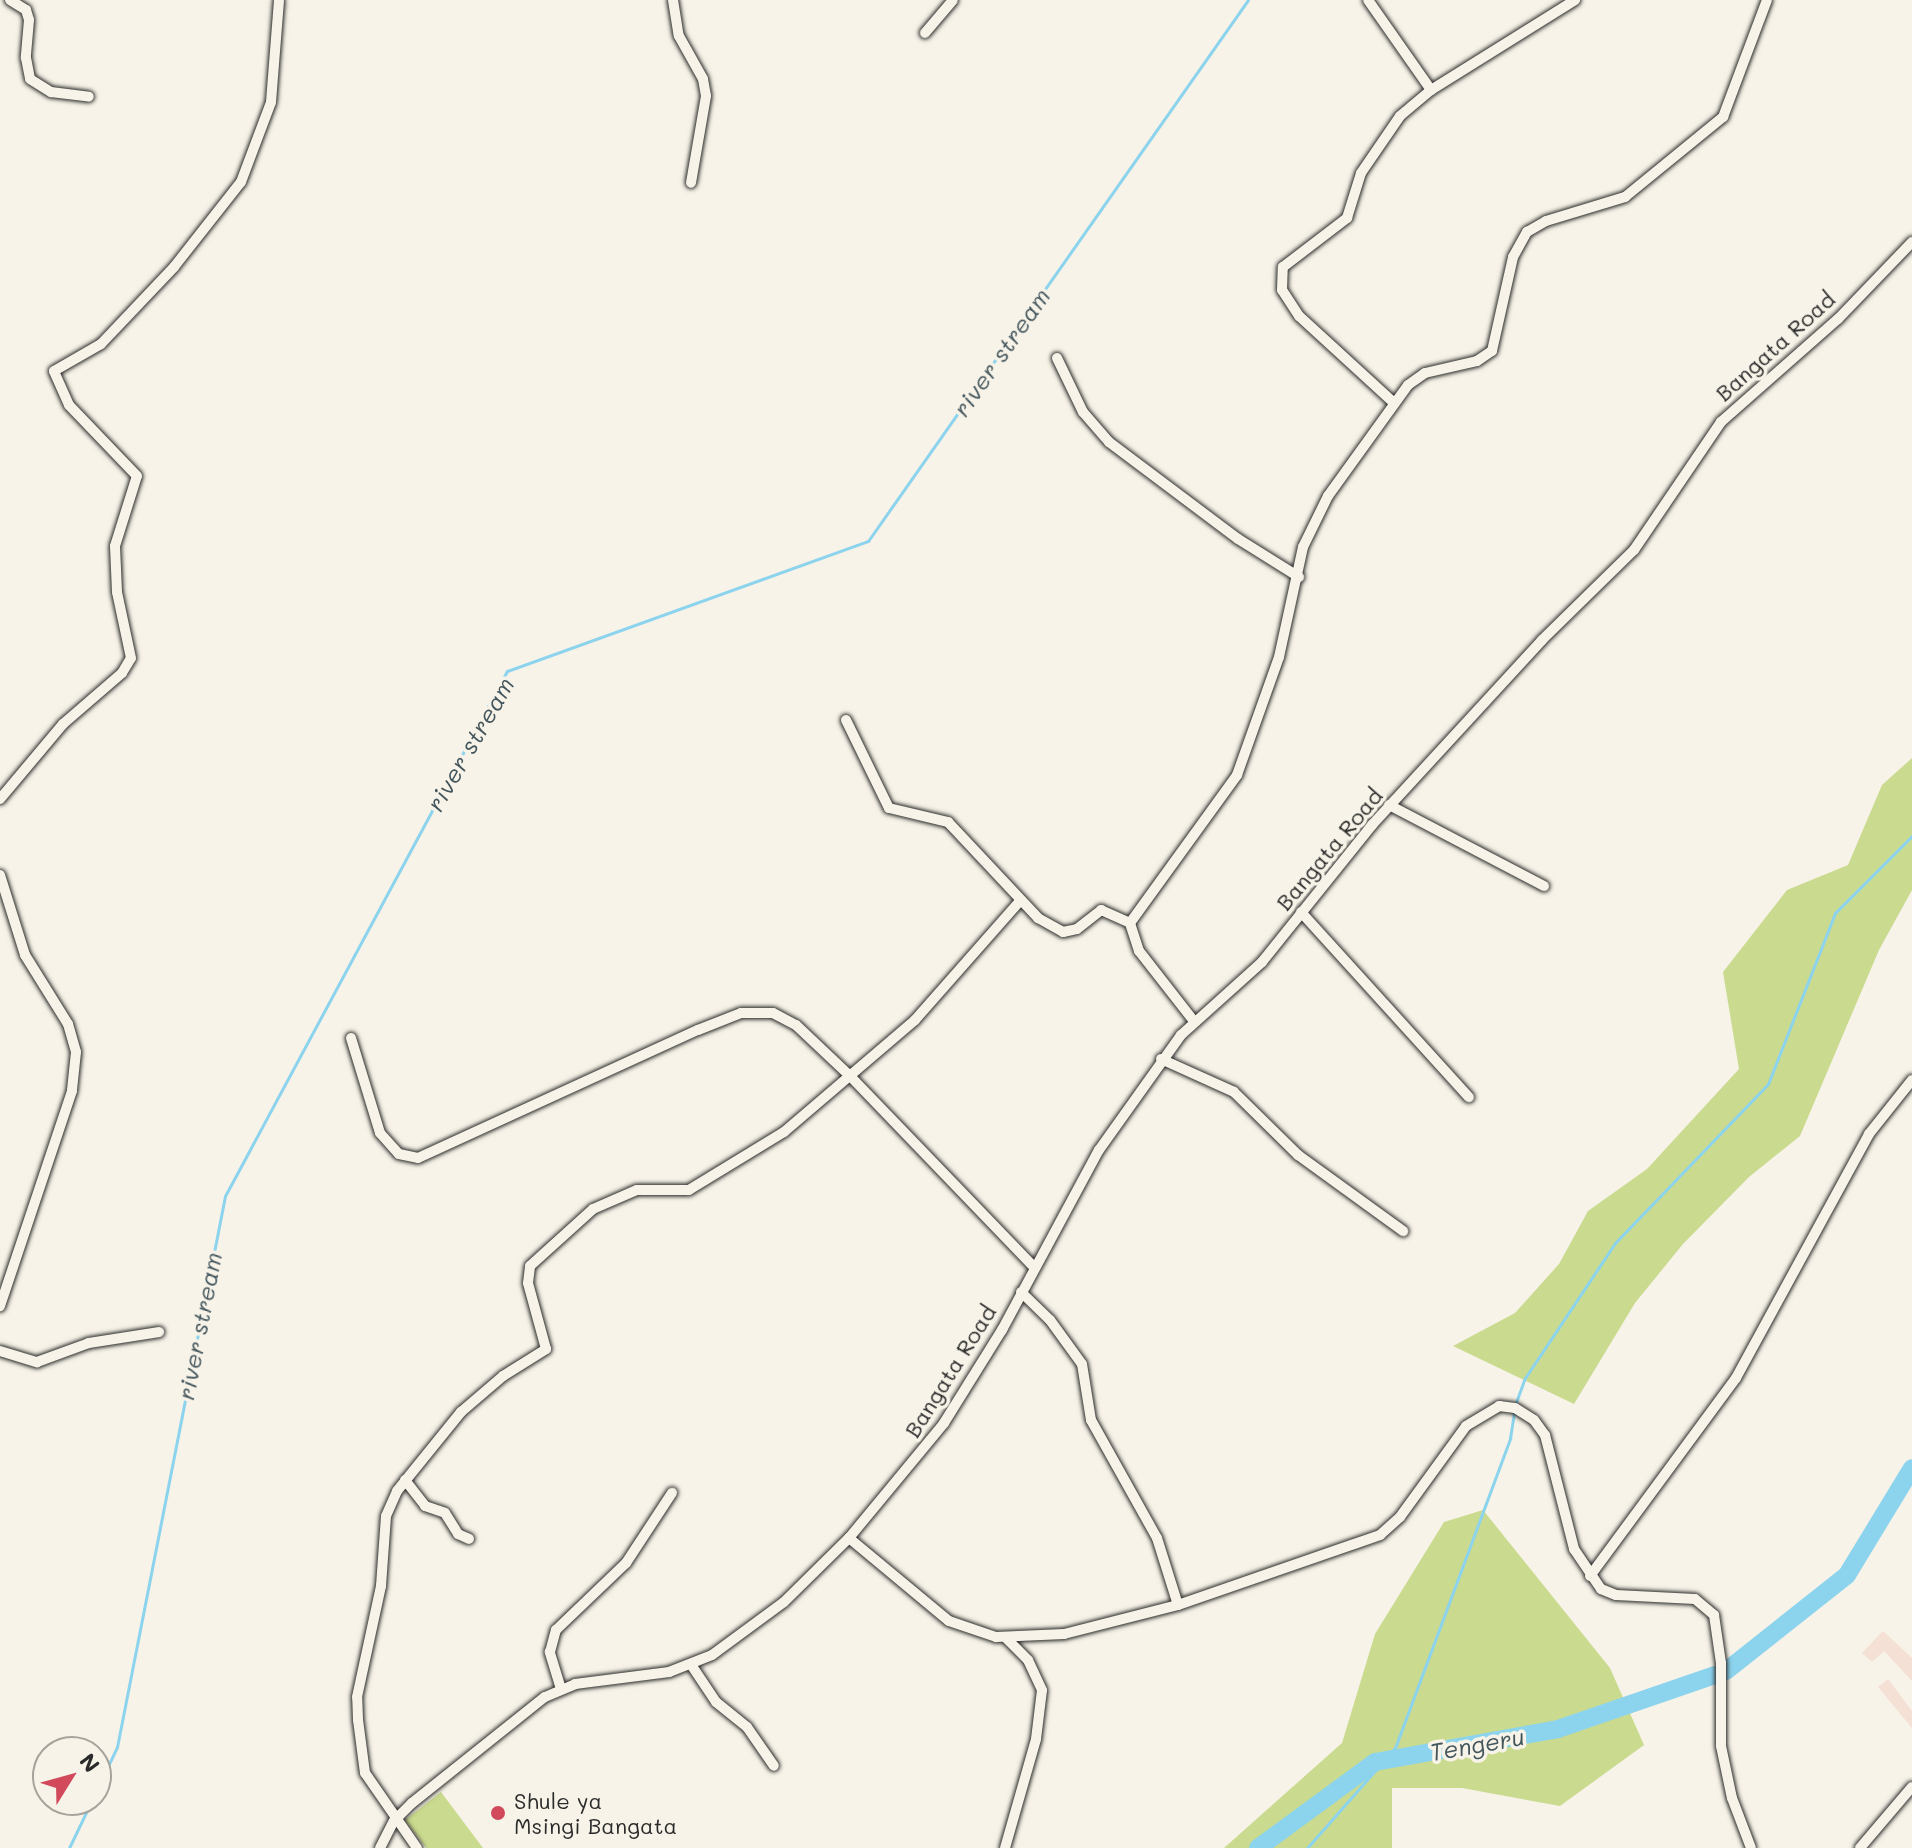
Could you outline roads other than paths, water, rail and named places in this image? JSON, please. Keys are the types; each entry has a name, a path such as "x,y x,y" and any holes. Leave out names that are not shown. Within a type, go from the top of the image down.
{"street":[{"path":"10,0 26,10 29,20 30,79 51,92 89,97"},
{"path":"0,799 63,724 122,673 131,658 117,592 115,546 137,476 69,405 54,371 101,344 174,267 241,182 271,102 279,0"},
{"path":"673,0 684,48 703,79 706,96 691,183"},
{"path":"925,33 953,0"},
{"path":"1368,0 1431,90"},
{"path":"1393,402 1299,316 1282,290 1281,275 1287,262 1347,218 1370,157 1400,116 1431,90 1575,0"},
{"path":"1130,923 1231,788 1275,670 1299,577 1303,547 1328,496 1393,402 1425,373 1477,361 1492,351 1513,257 1527,232 1546,221 1625,197 1723,117 1734,98 1767,0"},
{"name":"Bangata Road","path":"380,1848 394,1821 561,1689 692,1666 773,1611 849,1538 929,1444 1021,1292 1099,1150 1161,1059 1193,1020 1262,962 1389,805 1542,640 1634,550 1721,422 1838,319 1912,242"},
{"path":"1057,358 1083,412 1109,442 1238,539 1299,577"},
{"path":"846,720 889,808 948,822 1020,901 1063,932 1077,929 1101,910 1130,923 1139,951 1193,1020"},
{"path":"1389,805 1544,886"},
{"path":"0,875 25,955 55,999 76,1052 72,1091 0,1306"},
{"path":"417,1848 394,1821 365,1773 357,1697 376,1618 386,1516 405,1480 483,1391 546,1349 528,1283 530,1266 541,1252 593,1209 620,1196 650,1188 689,1190 784,1132 915,1020 1020,901"},
{"path":"1301,912 1469,1097"},
{"path":"351,1038 380,1133 407,1158 433,1152 741,1013 773,1013 796,1025 851,1077 1034,1267"},
{"path":"1161,1059 1234,1092 1298,1155 1403,1231"},
{"path":"1590,1576 1736,1378 1869,1134 1912,1080"},
{"path":"1021,1292 1050,1320 1082,1364 1091,1420 1157,1538 1178,1605"},
{"path":"0,1351 37,1362 89,1343 159,1332"},
{"path":"849,1538 934,1612 971,1631 1007,1639 1064,1634 1178,1605 1380,1535 1400,1517 1466,1426 1499,1406 1525,1413 1545,1435 1574,1549 1590,1576 1616,1595 1695,1599 1714,1615 1722,1757 1751,1848"},
{"path":"405,1480 425,1506 445,1513 458,1534 469,1539"},
{"path":"561,1689 550,1652 556,1630 626,1563 672,1493"},
{"path":"1005,1848 1036,1739 1042,1690 1028,1660 1007,1639"},
{"path":"692,1666 716,1702 747,1727 774,1766"},
{"path":"1860,1848 1912,1787"}],"waterway":[{"name":"river stream","path":"112,1757 117,1747 225,1196 507,671 868,541 1248,0"},
{"path":"1515,1405 1525,1378 1615,1243 1768,1084 1835,913 1912,836"},
{"path":"1307,1848 1395,1748 1510,1438 1514,1413"},
{"name":"Tengeru","path":"1726,1671 1847,1575 1912,1468"},
{"name":"Tengeru","path":"1258,1848 1375,1762 1558,1729 1715,1675"},
{"name":"river stream","path":"69,1848 84,1816"}],"place":[{"name":"Shule ya Msingi Bangata","path":"498,1813"}]}
